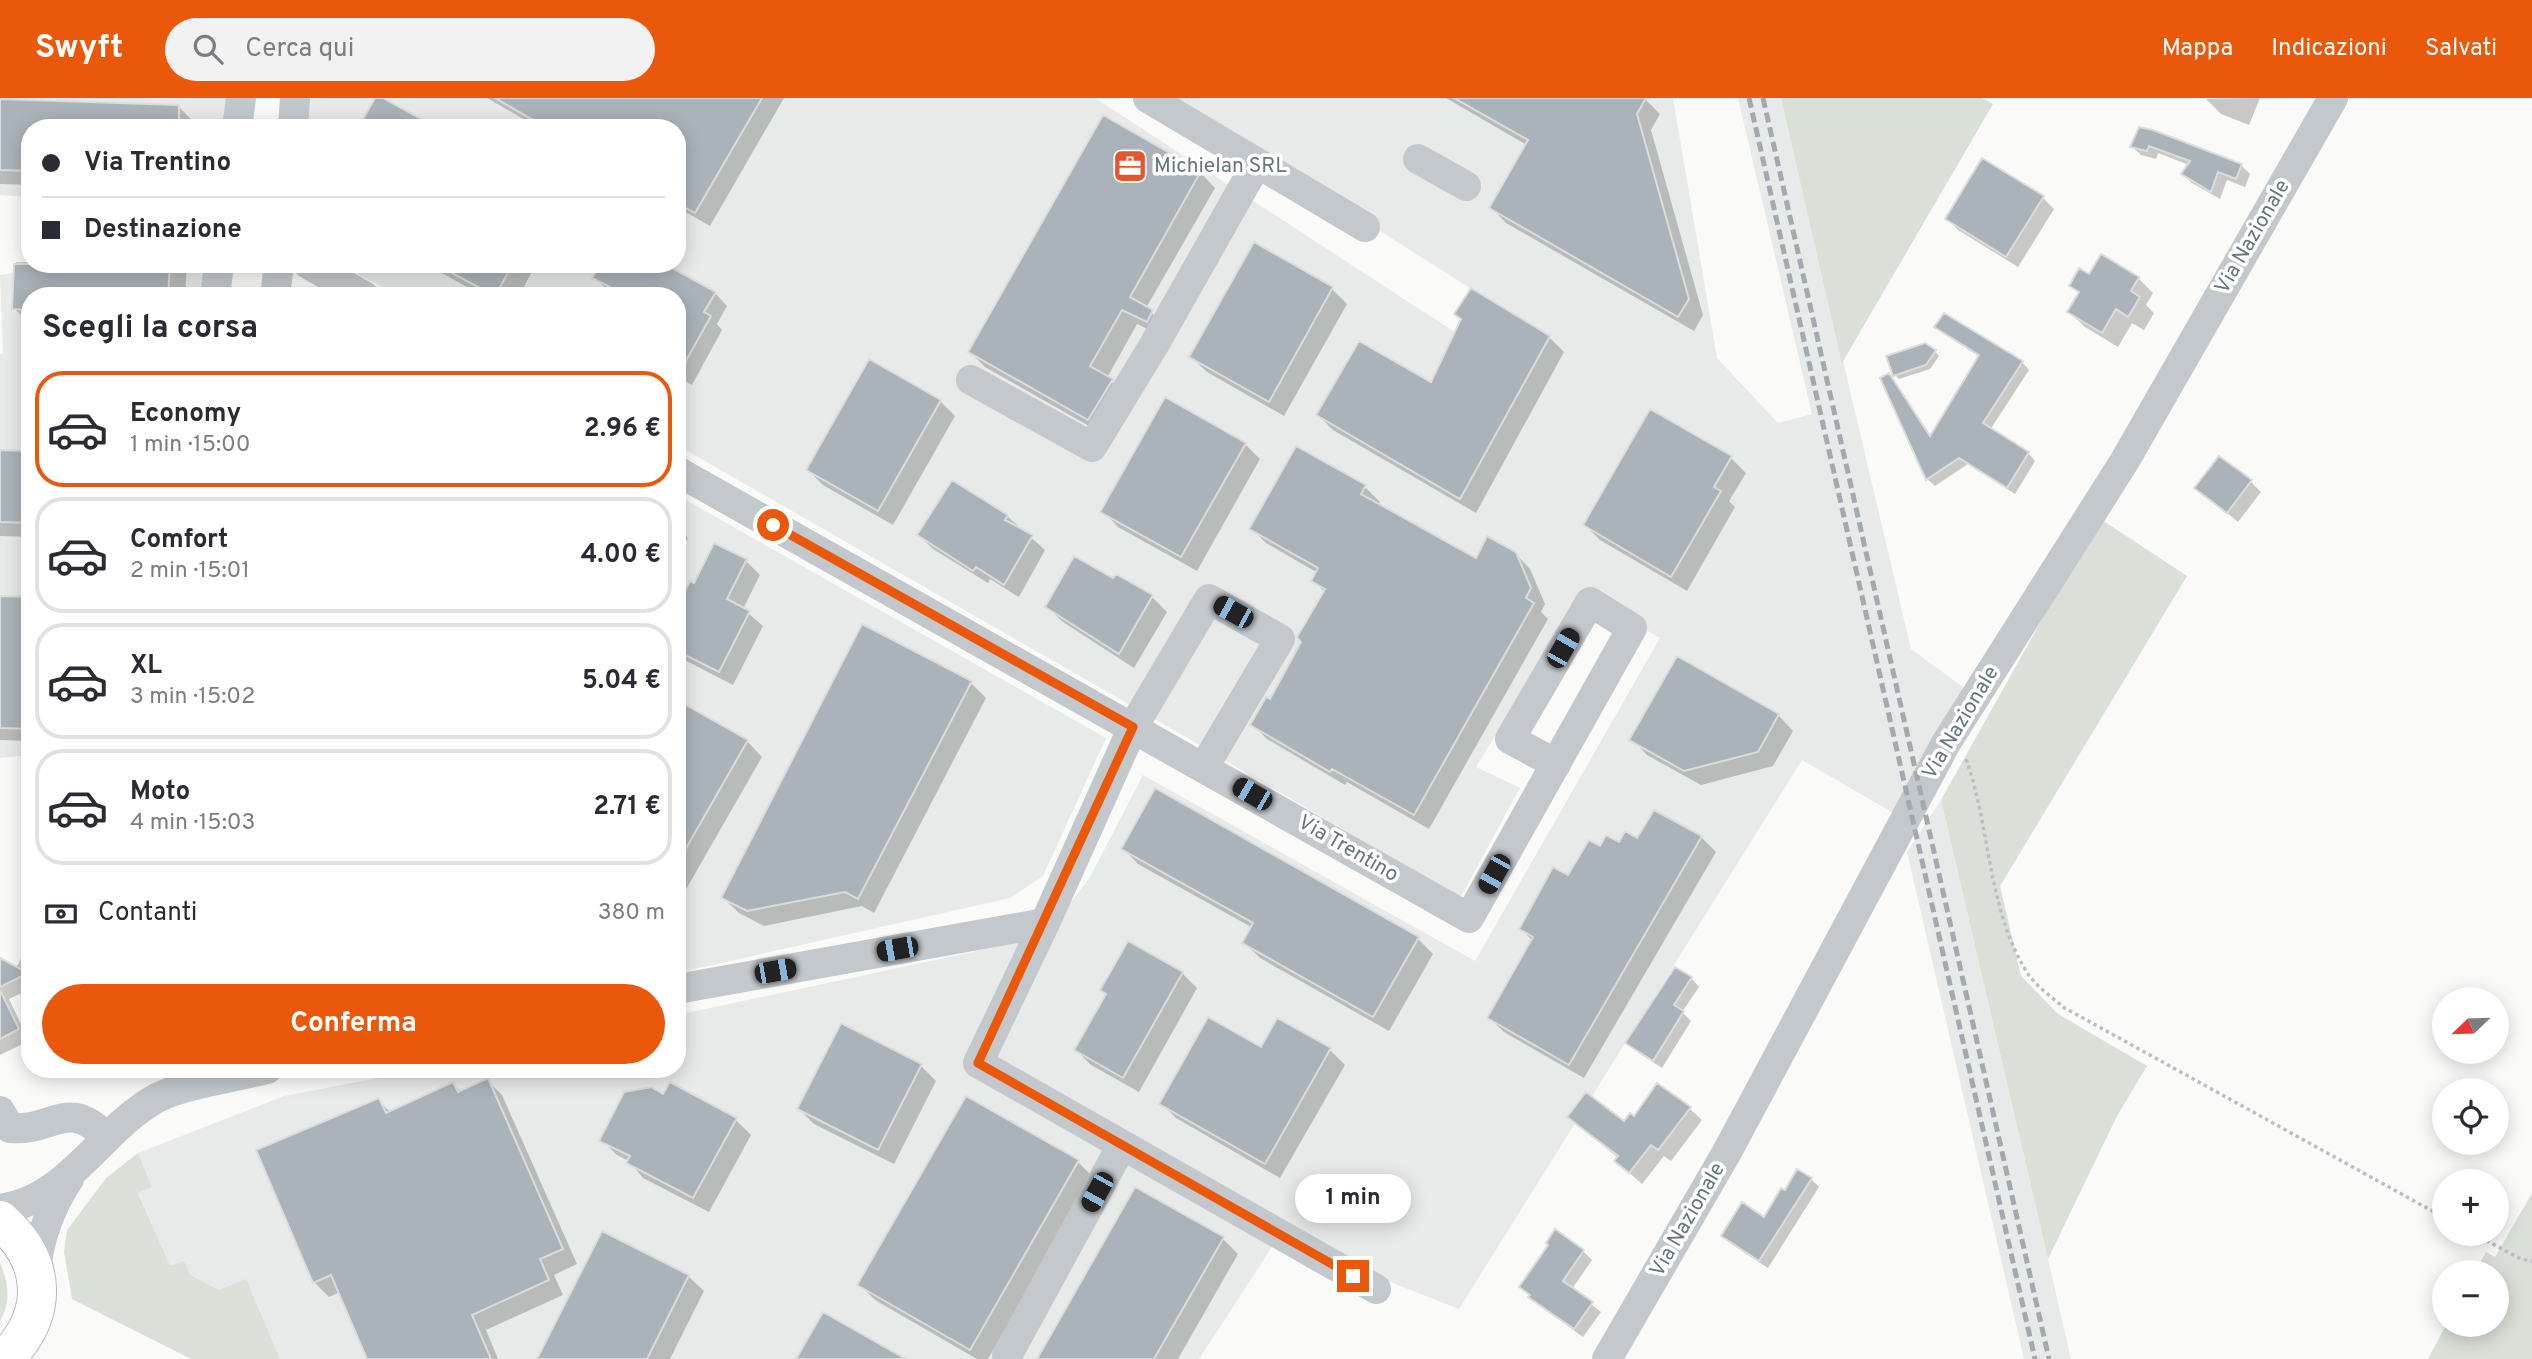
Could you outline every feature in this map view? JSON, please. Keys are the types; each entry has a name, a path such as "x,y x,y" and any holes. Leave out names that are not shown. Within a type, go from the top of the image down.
{"main road":[{"path":"0,1220 16,1235 29,1255 36,1277 37,1300 32,1322 15,1354"}],"street":[{"path":"238,119 241,98"},
{"path":"294,119 295,98"},
{"name":"Via Nazionale","path":"1607,1359 1727,1152 1946,743 2124,462 2333,98"},
{"path":"1162,101 1257,163 1365,227"},
{"path":"1418,159 1466,186"},
{"path":"971,380 1092,447 1154,345 1257,163"},
{"path":"324,273 348,287"},
{"name":"Via Trentino","path":"686,476 1469,918 1556,764"},
{"path":"1204,767 1280,639 1209,599 1133,727 1045,923 978,1063 1376,1289"},
{"path":"1590,602 1632,628 1556,764 1510,739 1590,602"},
{"path":"686,987 1045,923"},
{"path":"0,1209 37,1198 160,1097 233,1078"},
{"path":"0,1111 10,1128 73,1117 90,1121 107,1138"},
{"path":"1007,1356 1122,1145"},
{"path":"36,1277 40,1251 53,1208 62,1189 82,1163"}],"path":[{"path":"1946,743 1963,752 1974,782 2005,928 2029,976 2063,1007 2432,1211"},
{"path":"2497,1246 2521,1259 2532,1261"}],"shaded area":[{"path":"0,98 226,98 224,119 21,119 21,196 0,195"},
{"path":"309,98 1095,98 1470,342 1492,302 1170,98 1673,98 1717,358 1778,423 1812,414 1738,98 1781,98 1911,649 1967,690 1897,815 1802,760 1459,1309 1278,1238 1199,1359 280,1359 246,1280 219,1290 170,1267 138,1192 152,1187 138,1153 284,1096 378,1078 686,1078 686,1013 1010,944 1056,922 1090,877 1143,775 1475,961 1660,638 1584,594 1476,767 1520,788 1460,898 686,450 686,287 383,287 357,273 686,273 686,119 306,119"},
{"path":"1781,98 1982,98 1993,104 1842,363"},
{"path":"21,272 206,273 204,287 21,287 21,756 0,758 0,354 3,354 0,275"},
{"path":"686,500 1106,738 1043,876 1010,898 686,971"},
{"path":"2099,518 2187,576 2000,886 2021,976 2058,1014 2147,1066 2117,1116 2048,1259 1941,800"},
{"path":"1941,800 2071,1359 2024,1359 1907,852"},
{"path":"138,1153 152,1187 138,1193 170,1266 184,1261 190,1275 219,1290 246,1279 280,1359 191,1359 72,1299 64,1252 67,1230 106,1178"},
{"path":"2532,1193 2532,1359 2428,1359 2440,1337 2509,1337 2509,1260 2482,1260 2486,1252 2495,1257 2501,1246 2509,1246 2509,1233"},
{"path":"0,1263 8,1292 0,1321"}],"building":[{"path":"375,98 383,98 421,119 363,119"},
{"path":"495,98 762,98 695,213 686,208 686,119 531,119"},
{"path":"1454,98 1646,98 1637,114 1689,299 1678,317 1489,208 1528,140"},
{"path":"0,99 179,105 179,119 21,119 21,171 0,170"},
{"path":"1103,115 1201,171 1130,297 1153,310 1147,322 1122,310 1090,366 1113,379 1088,420 968,352"},
{"path":"2139,127 2242,164 2236,179 2218,172 2211,192 2181,174 2190,161 2149,146 2147,151 2130,147"},
{"path":"1982,158 2044,196 2006,257 1945,219"},
{"path":"1254,242 1333,287 1269,402 1189,357"},
{"path":"2101,254 2139,277 2131,291 2140,297 2128,317 2116,309 2102,333 2067,312 2079,292 2069,286 2079,268 2089,274"},
{"path":"14,264 21,264 21,273 169,273 169,287 21,287 21,310 12,309"},
{"path":"452,273 508,273 500,287 478,287"},
{"path":"595,273 681,273 716,292 704,312 711,316 686,361 686,287 610,287 592,278"},
{"path":"1471,288 1550,336 1460,499 1316,415 1359,341 1431,382 1461,319 1454,314"},
{"path":"1944,313 2023,361 1983,423 2029,452 2007,488 1959,458 1926,480 1880,378 1889,373 1930,436 1979,355 1934,327"},
{"path":"1925,343 1936,350 1926,365 1893,376 1886,356"},
{"path":"869,359 941,400 878,511 806,470"},
{"path":"1165,397 1246,443 1181,557 1100,512"},
{"path":"1650,409 1732,456 1714,487 1721,491 1671,577 1583,525"},
{"path":"1296,446 1366,485 1361,494 1476,558 1487,536 1516,552 1531,588 1526,598 1534,603 1414,815 1332,769 1330,772 1250,725 1266,697 1270,699 1301,642 1297,637 1325,589 1311,581 1318,568 1249,529"},
{"path":"0,450 21,451 21,523 0,522"},
{"path":"2219,456 2252,480 2227,513 2194,488"},
{"path":"952,480 1008,515 1005,520 1033,535 1004,585 976,567 973,571 917,535"},
{"path":"714,543 747,559 727,599 750,611 719,672 686,656 686,589 690,581 694,583"},
{"path":"1074,556 1113,578 1116,574 1153,595 1119,654 1045,607"},
{"path":"0,596 21,597 21,729 0,728"},
{"path":"862,624 972,681 858,899 845,892 747,911 721,898"},
{"path":"1677,656 1779,714 1758,752 1684,771 1629,740"},
{"path":"686,705 748,740 686,848"},
{"path":"1155,788 1419,937 1373,1017 1242,943 1253,923 1121,849"},
{"path":"1654,810 1702,836 1569,1065 1487,1018 1533,937 1519,929 1553,867 1568,875 1589,840 1600,846 1606,835 1619,842 1625,831 1637,838"},
{"path":"1128,941 1183,972 1123,1078 1074,1050 1106,994 1100,990"},
{"path":"0,958 21,969 21,976 0,987"},
{"path":"1675,967 1692,977 1674,1005 1684,1011 1653,1061 1625,1043"},
{"path":"0,990 19,1029 0,1039"},
{"path":"1208,1017 1261,1047 1277,1018 1331,1048 1265,1164 1159,1104"},
{"path":"841,1023 922,1064 878,1150 797,1109"},
{"path":"488,1078 563,1249 540,1259 549,1280 472,1315 491,1359 367,1359 331,1275 313,1283 256,1150 379,1098 386,1113 453,1082 458,1092"},
{"path":"670,1082 737,1118 693,1198 626,1163 630,1156 599,1141 624,1092 651,1087 663,1094"},
{"path":"1657,1083 1691,1107 1658,1150 1651,1145 1629,1173 1614,1161 1618,1156 1567,1117 1586,1092 1624,1121 1630,1113 1634,1116"},
{"path":"966,1096 1079,1160 970,1350 857,1285"},
{"path":"1797,1169 1812,1178 1759,1261 1721,1236 1742,1202 1764,1217 1781,1188 1785,1190"},
{"path":"1135,1187 1224,1237 1154,1359 1037,1359"},
{"path":"1555,1229 1584,1250 1563,1281 1593,1302 1574,1329 1528,1297 1530,1295 1519,1287 1548,1245 1546,1243"},
{"path":"602,1231 689,1275 647,1359 537,1359"},
{"path":"823,1312 906,1359 796,1359"}],"railway":[{"path":"1749,98 2035,1359"},
{"path":"1763,98 2049,1359"}],"place":[{"name":"Michielan SRL","path":"1130,166"}],"route":[{"path":"773,525 1133,727 1045,923 978,1063 1353,1276"}]}
